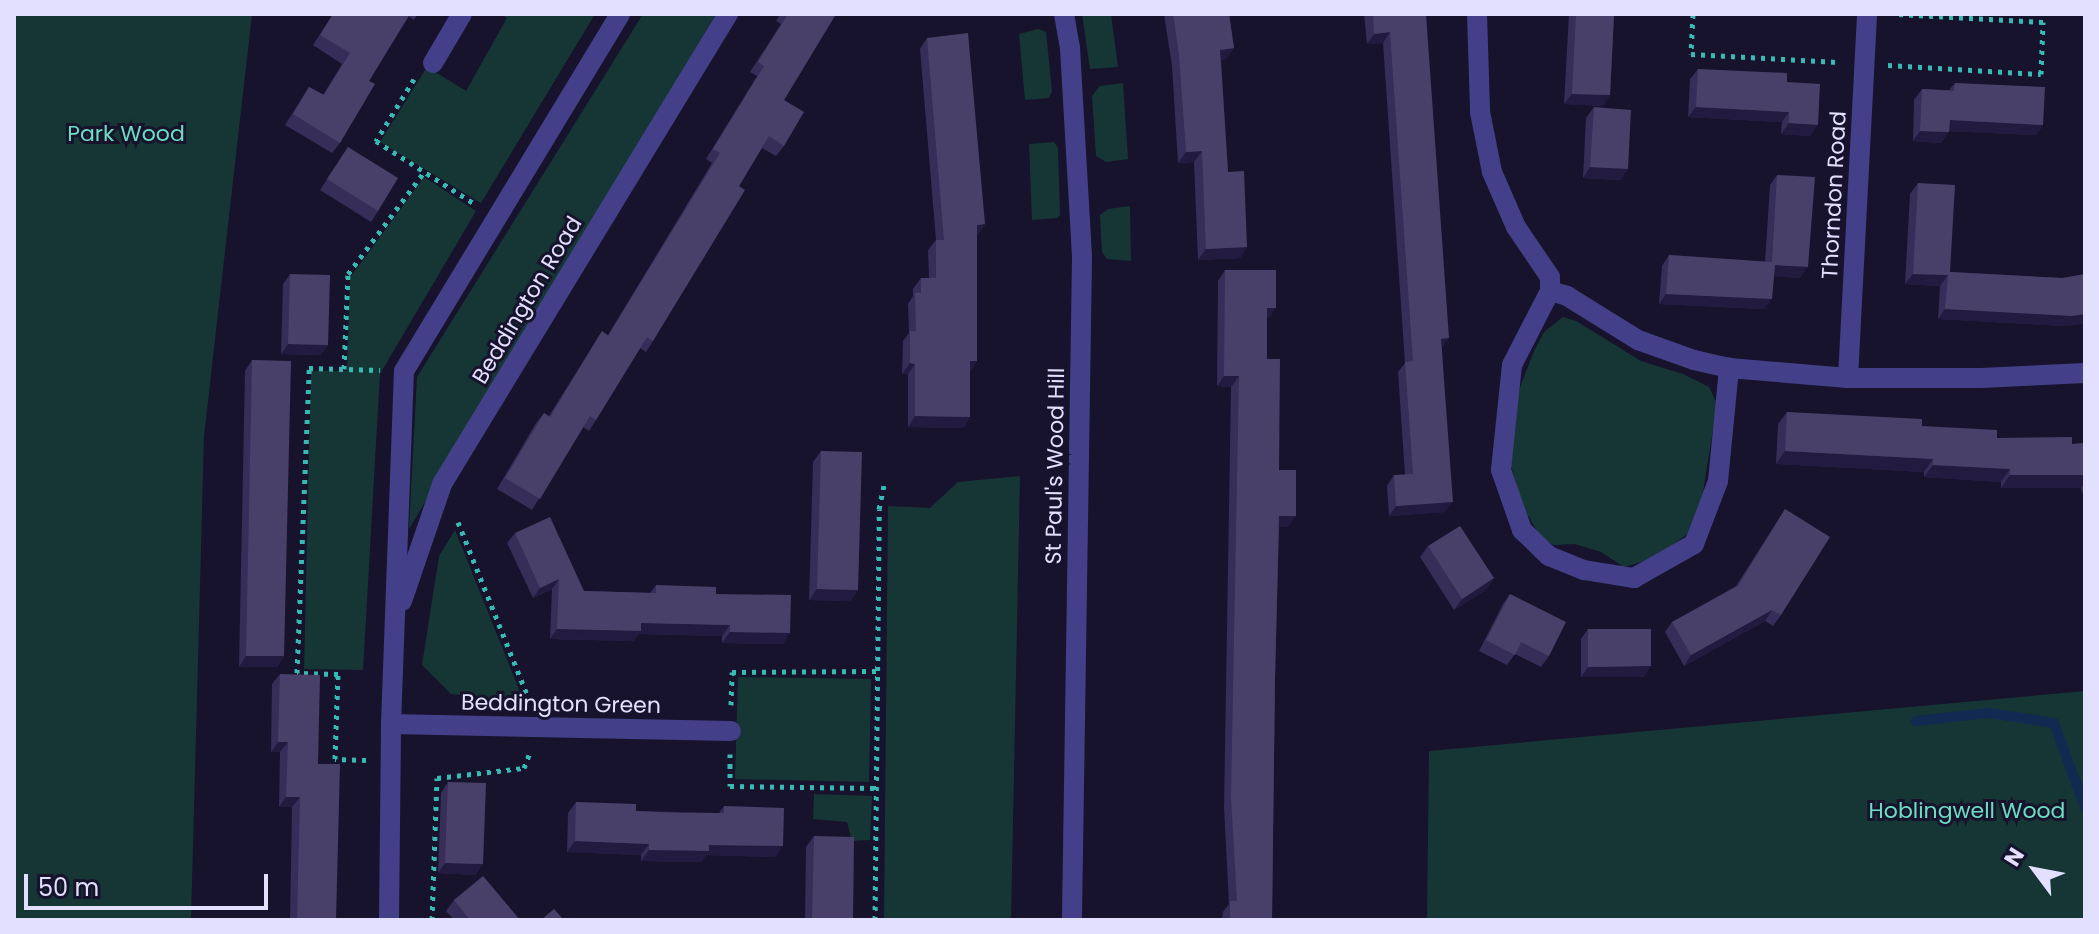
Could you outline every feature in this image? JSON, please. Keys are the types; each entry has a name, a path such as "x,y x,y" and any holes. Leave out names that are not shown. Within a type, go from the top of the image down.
{"street":[{"path":"433,63 462,14"},
{"name":"Beddington Road","path":"389,920 391,724 404,371 499,219 620,14"},
{"name":"Beddington Road","path":"394,623 442,484 728,14"},
{"name":"St Paul's Wood Hill","path":"1064,14 1070,48 1082,258 1072,920"},
{"path":"1477,14 1480,112 1488,158 1501,200 1547,268 1550,291 1512,365 1501,470 1522,530 1549,556 1584,570 1634,578 1694,544 1718,481 1729,368"},
{"name":"Thorndon Road","path":"1848,378 1867,14"},
{"path":"1550,291 1567,296 1638,340 1694,360 1729,368 1848,378 1995,378 2085,373"},
{"name":"Beddington Green","path":"391,724 731,731"}],"path":[{"path":"1693,14 1691,54 2041,74 2043,22 1897,14"},
{"path":"433,63 427,58 376,141 499,219"},
{"path":"344,369 348,274 424,172"},
{"path":"391,761 335,759 338,674 297,673 309,368 404,371"},
{"path":"432,920 437,778 524,768 541,727 442,484"},
{"path":"875,920 879,509 884,486"},
{"path":"878,788 730,786 732,672 879,671"}],"green space":[{"name":"Park Wood","path":"14,14 252,14 204,436 191,920 14,920"},
{"path":"501,14 595,14 481,203 380,142 427,67 466,91 507,18"},
{"path":"643,14 716,14 409,529 417,377"},
{"path":"1082,14 1111,14 1118,67 1090,69"},
{"path":"1038,29 1046,32 1052,91 1049,98 1025,100 1019,34"},
{"path":"1123,83 1128,159 1106,162 1096,156 1092,96 1100,86"},
{"path":"1054,142 1058,148 1060,215 1057,218 1032,220 1029,144"},
{"path":"424,177 476,211 380,374 363,670 304,669 311,371 347,371 350,278"},
{"path":"1130,206 1131,261 1107,259 1102,252 1100,215 1108,209"},
{"path":"1563,317 1576,321 1641,361 1683,374 1709,387 1717,404 1703,492 1687,534 1656,558 1624,567 1601,552 1575,544 1553,545 1540,536 1523,507 1511,466 1511,411 1544,332"},
{"path":"1020,476 1011,920 884,920 888,506 930,508 958,482"},
{"path":"455,530 524,702 451,694 422,665 439,556"},
{"path":"738,677 871,679 869,782 735,779"},
{"name":"Hoblingwell Wood","path":"2085,691 2085,920 1427,920 1429,751"},
{"path":"814,794 872,796 870,840 852,841 847,822 813,819"}],"building":[{"path":"333,14 410,14 369,81 375,84 340,143 293,114 309,87 324,95 350,53 320,35"},
{"path":"788,14 836,14 784,100 804,112 784,146 769,136 739,186 745,190 653,341 647,337 596,420 590,416 540,499 505,478 544,413 550,417 602,331 608,336 720,153 713,149 764,66 758,62"},
{"path":"1173,14 1229,14 1234,48 1220,50 1228,172 1244,171 1247,247 1206,249 1202,151 1186,152"},
{"path":"1373,14 1426,14 1449,338 1441,339 1453,502 1396,506 1394,475 1413,474 1405,362 1413,361 1390,32 1374,34"},
{"path":"1576,14 1614,14 1610,95 1572,94"},
{"path":"968,33 985,224 977,225 977,361 970,361 970,417 915,416 915,364 910,363 910,331 916,331 915,293 921,293 921,278 936,278 936,240 944,240 927,38"},
{"path":"1698,69 1787,73 1787,82 1820,84 1818,125 1789,123 1789,112 1696,107"},
{"path":"1955,83 2045,87 2043,125 1950,120 1949,132 1920,131 1922,89 1954,91"},
{"path":"1594,107 1631,110 1628,169 1590,167"},
{"path":"348,147 398,178 378,211 327,179"},
{"path":"1777,175 1815,177 1808,267 1775,265 1772,299 1666,294 1669,255 1772,262"},
{"path":"1918,183 1955,185 1950,272 2062,278 2085,274 2085,314 2072,316 1945,309 1948,275 1913,274"},
{"path":"1225,270 1276,270 1276,308 1267,308 1267,359 1280,359 1279,470 1296,470 1296,516 1279,516 1272,920 1230,920 1230,901 1237,901 1231,797 1239,376 1224,376"},
{"path":"290,274 330,275 328,345 288,344"},
{"path":"252,360 291,361 284,656 246,656"},
{"path":"1787,412 1922,419 1922,426 1997,430 1997,438 2072,437 2072,444 2085,443 2085,475 2010,475 2010,469 1933,465 1933,459 1785,451"},
{"path":"821,451 862,452 858,590 817,589"},
{"path":"1785,509 1830,537 1781,615 1772,610 1691,655 1672,622 1738,586"},
{"path":"550,517 584,591 656,593 656,585 716,587 716,594 791,595 790,633 730,632 730,625 641,623 641,631 557,629 559,579 540,588 515,533"},
{"path":"1460,526 1494,578 1462,599 1428,546"},
{"path":"1510,594 1566,622 1549,656 1521,642 1515,655 1486,640"},
{"path":"1588,629 1651,629 1651,666 1588,667"},
{"path":"280,674 320,675 318,764 340,764 336,920 297,920 300,797 286,797 288,742 278,742"},
{"path":"448,782 486,783 483,864 445,863"},
{"path":"576,802 636,804 636,811 680,813 724,813 724,806 784,808 783,846 709,845 709,851 649,850 649,844 575,841"},
{"path":"814,836 854,837 853,920 812,920"},
{"path":"483,876 520,920 470,920 454,900"},
{"path":"554,909 564,920 541,920"}],"waterway":[{"path":"1916,721 1990,713 2054,723 2085,808"}]}
